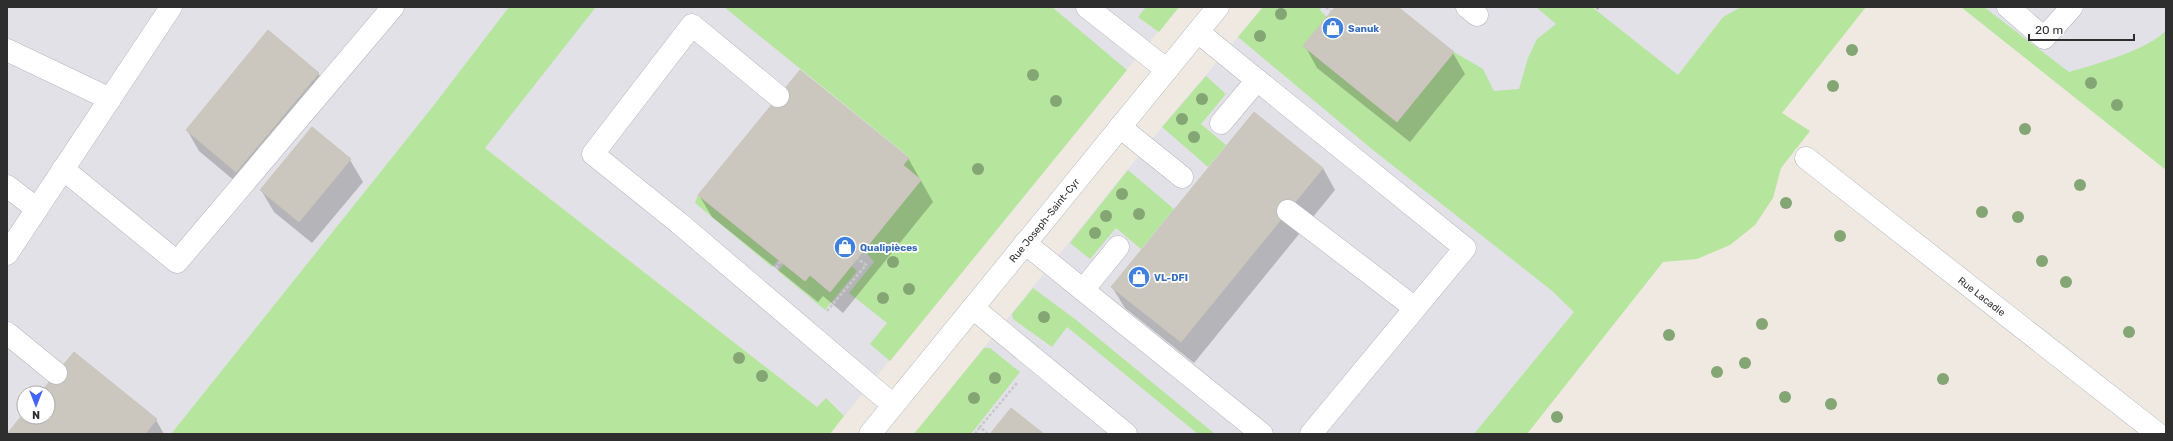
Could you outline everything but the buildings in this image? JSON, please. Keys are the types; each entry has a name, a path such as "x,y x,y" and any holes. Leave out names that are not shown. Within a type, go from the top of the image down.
{"street":[{"path":"7,254 170,7"},
{"path":"63,169 177,262 393,7"},
{"name":"Rue Joseph-Saint-Cyr","path":"870,434 1218,7"},
{"path":"2008,7 2044,38 2072,7"},
{"path":"1101,11 1167,70"},
{"path":"778,96 692,25 593,154 679,223 893,406"},
{"path":"1198,32 1465,248 1311,434"},
{"path":"7,50 110,99"},
{"path":"1221,123 1256,80"},
{"path":"1120,127 1182,178"},
{"name":"Rue Lacadie","path":"1806,158 2158,434"},
{"path":"7,186 37,209"},
{"path":"1288,211 1415,308"},
{"path":"1025,243 1262,434"},
{"path":"1083,290 1118,248"},
{"path":"973,308 1126,434"},
{"path":"7,333 56,373"}],"path":[{"path":"1328,7 1327,8 1331,11"},
{"path":"827,312 866,265 857,258"},
{"path":"975,434 1019,380"},
{"path":"980,427 988,434"}],"shaded area":[{"path":"7,7 1178,7 837,425 817,407 485,148 434,105 171,434 7,434"},
{"path":"1263,7 1866,7 1493,434 914,434 1162,127"},
{"path":"1961,7 2166,7 2166,39 2092,110"}],"green space":[{"path":"509,7 596,7 485,148 817,407 826,398 844,416 830,434 171,434 434,105"},
{"path":"724,7 1052,7 1127,70 890,361 870,344 887,323 849,293 874,262 864,250 921,180 903,165 909,157"},
{"path":"1146,7 1179,7 1159,32 1138,17"},
{"path":"1263,7 1322,7 1320,10 1327,17 1304,46 1397,121 1454,52 1483,69 1494,91 1519,89 1528,58 1537,39 1556,24 1536,7 1592,7 1678,75 1723,17 1741,7 1866,7 1782,113 1810,131 1781,168 1773,198 1755,225 1730,245 1697,259 1663,262 1527,434 1474,434 1574,312 1551,290 1373,150 1238,37"},
{"path":"1961,7 1984,7 2069,72 2121,56 2135,50 2159,37 2166,30 2166,170"},
{"path":"1206,76 1226,94 1201,124 1226,145 1208,167 1162,127"},
{"path":"1128,170 1174,209 1141,249 1116,228 1090,259 1070,243"},
{"path":"698,195 778,260 772,267 695,203"},
{"path":"784,264 805,281 810,275 830,292 851,266 857,271 825,310 778,271"},
{"path":"1033,288 1075,319 1215,434 1198,434 1067,327 1052,347 1013,319 1012,314"},
{"path":"984,348 990,348 1020,372 971,434 914,434"}],"place":[{"name":"Sanuk","path":"1333,28"},
{"name":"Qualipièces","path":"845,247"},
{"name":"VL-DFI","path":"1139,277"}]}
